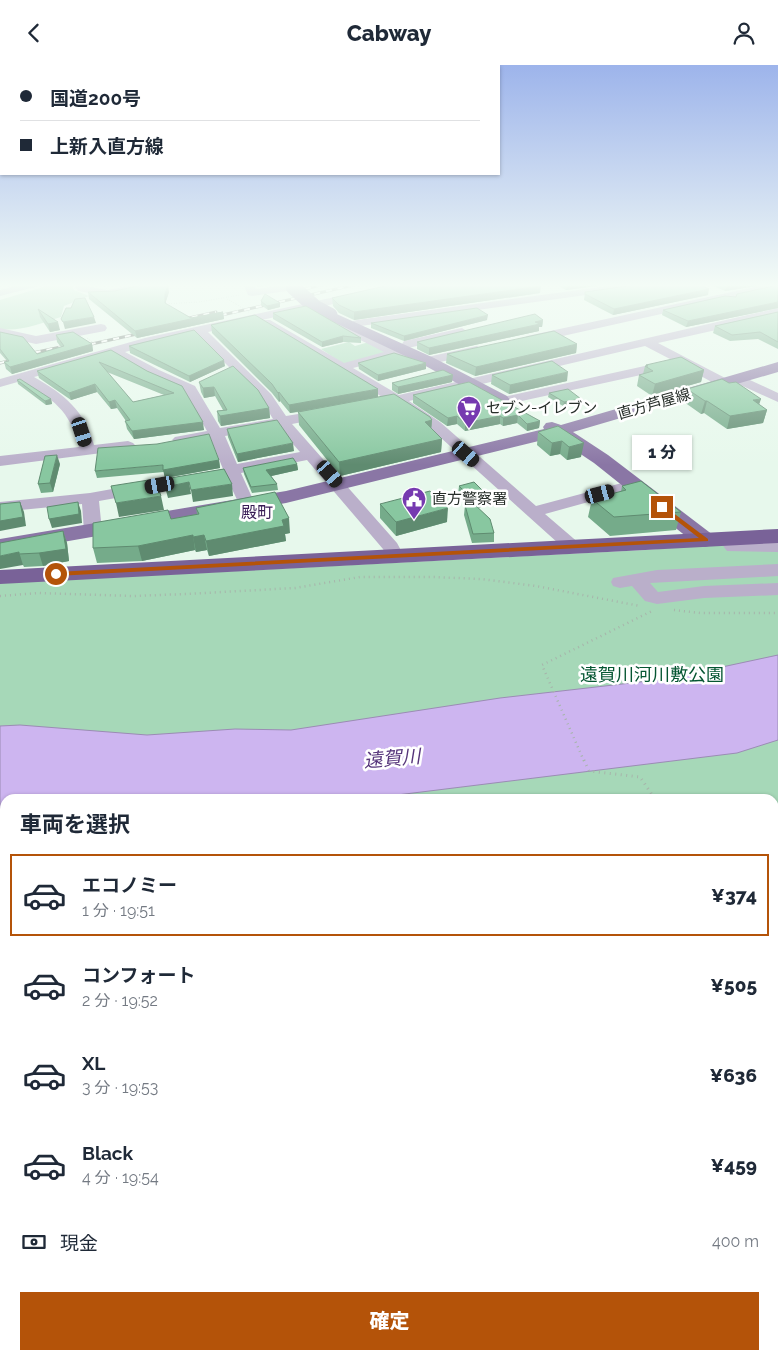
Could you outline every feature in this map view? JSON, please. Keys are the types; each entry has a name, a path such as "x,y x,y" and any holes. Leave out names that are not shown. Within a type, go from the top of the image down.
{"highway":[{"path":"0,577 778,536"}],"main road":[{"path":"393,344 559,431 601,459 705,540"},
{"name":"直方芦屋線","path":"0,546 248,504 338,484 559,431 778,367"}],"street":[{"path":"0,383 138,344"},
{"path":"214,344 266,397 282,422 338,484 391,547 395,556"},
{"path":"304,344 398,400 435,425 574,548"},
{"path":"378,344 395,353 433,366 493,347"},
{"path":"408,344 433,366"},
{"path":"359,407 471,384 644,344"},
{"path":"653,344 731,381 778,398"},
{"path":"113,350 154,373 190,389 216,434 248,504"},
{"path":"343,367 395,353"},
{"path":"504,401 686,361"},
{"path":"513,362 527,371"},
{"path":"222,375 238,367"},
{"path":"22,376 57,396 76,413 86,449"},
{"path":"190,389 206,382"},
{"path":"377,388 396,383"},
{"path":"168,443 340,411"},
{"path":"0,461 86,449 140,445"},
{"path":"0,507 90,498 312,454"},
{"path":"532,512 633,485"},
{"path":"90,498 94,531"},
{"path":"727,539 733,547 778,547"},
{"path":"778,570 705,572 628,581 652,597 657,598 704,592 778,589"}],"path":[{"path":"411,572 413,577"},
{"path":"0,596 38,593 69,595 206,593 295,588 360,577 413,577 481,579 656,609 630,625 559,655 542,665 589,771 640,777 652,794"},
{"path":"69,595 71,587"},
{"path":"665,609 700,613 778,613"}],"green space":[{"path":"339,344 355,346 373,344 388,353 345,365 321,349"},
{"name":"遠賀川河川敷公園","path":"778,539 778,794 0,794 0,583 646,550"}],"water":[{"name":"遠賀川","path":"778,655 778,740 737,753 405,794 0,794 0,726 20,725 147,735 235,729 291,730 500,698 666,679"}],"building":[{"path":"0,344 29,344 37,354 64,346 63,344 91,344 10,367 4,362 9,361 0,349"},
{"path":"208,344 224,360 189,376 129,346"},
{"path":"231,344 304,344 378,389 289,405 272,384"},
{"path":"422,344 446,344 429,348"},
{"path":"492,344 575,344 476,367 447,354"},
{"path":"111,350 147,371 182,386 203,422 132,431 125,421 130,420 115,400 109,402 95,384 69,393 37,371","holes":["99,362 174,393 133,402"]},
{"path":"394,353 426,363 378,375 358,363"},
{"path":"681,357 704,370 655,384 639,375 653,371 646,365"},
{"path":"552,361 568,372 510,385 492,375"},
{"path":"233,366 258,390 269,408 220,416 217,411 227,410 214,387 203,388 199,382"},
{"path":"443,370 453,375 398,387 392,383"},
{"path":"20,379 51,399 45,401 17,380"},
{"path":"722,379 729,383 736,382 761,399 753,400 767,410 730,416 687,389"},
{"path":"469,382 540,421 527,424 518,415 503,418 500,416 465,423 457,416 448,418 413,395"},
{"path":"568,389 581,399 564,402 549,393"},
{"path":"394,394 430,417 432,420 425,422 442,439 339,462 298,412"},
{"path":"277,420 293,443 237,454 227,429"},
{"path":"558,426 584,443 569,447 562,441 552,443 538,432"},
{"path":"209,434 219,460 163,470 163,465 95,471 98,448 157,444"},
{"path":"57,455 50,483 38,484 45,456"},
{"path":"293,458 297,464 266,470 277,484 251,487 243,468"},
{"path":"224,469 232,484 191,490 189,482 165,487 164,479"},
{"path":"155,479 161,496 116,503 111,486"},
{"path":"641,481 681,512 614,517 592,499 626,490 622,486"},
{"path":"474,482 488,496 473,500 459,486"},
{"path":"430,491 448,508 396,522 380,504"},
{"path":"275,492 289,518 282,520 284,526 206,541 204,535 193,537 193,535 138,546 93,548 93,523 168,510 171,519 199,514 196,508"},
{"path":"20,502 23,517 0,521 0,504"},
{"path":"78,502 79,514 49,519 47,507"},
{"path":"473,503 490,519 494,533 473,534 465,505"},
{"path":"63,531 66,549 39,553 19,554 19,552 0,556 0,543"}],"railway":[{"path":"23,355 73,344"},
{"path":"78,347 90,344"},
{"path":"0,363 20,358"}],"place":[{"name":"セブン-イレブン","path":"469,429"},
{"name":"直方警察署","path":"414,520"}],"district":[{"name":"殿町","path":"257,512"}],"route":[{"path":"56,574 705,540 662,507"}]}
